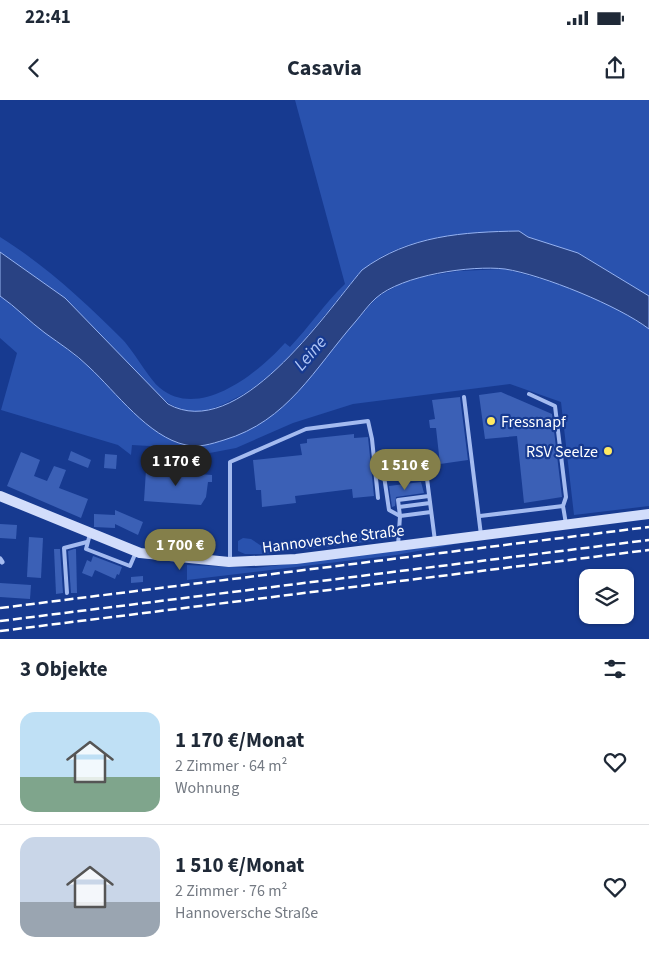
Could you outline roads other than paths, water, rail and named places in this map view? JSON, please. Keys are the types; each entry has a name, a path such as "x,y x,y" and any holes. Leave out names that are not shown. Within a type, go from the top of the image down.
{"street":[{"name":"Hannoversche Straße","path":"0,496 89,538 136,552 229,562 296,559 649,514"}],"lane":[{"path":"529,394 555,406 566,497 563,506 566,525"},
{"path":"464,397 481,535"},
{"path":"229,562 230,462 306,429 368,421 372,438 378,498"},
{"path":"431,512 400,516 389,510 384,476 426,471 435,541"},
{"path":"398,546 400,516 398,500 429,496"},
{"path":"399,507 430,503"},
{"path":"480,516 563,506"},
{"path":"89,538 86,548 130,566 136,552"},
{"path":"67,592 64,548 89,538"}],"water":[{"name":"Leine","path":"519,231 528,237 578,253 649,296 649,329 600,301 521,272 491,268 438,273 402,283 373,300 313,375 283,407 266,420 224,440 200,446 186,445 159,433 133,412 84,362 39,329 0,296 0,252 65,298 168,404 195,411 222,406 250,391 277,368 302,342 362,270 380,258 399,249 437,238"}],"railway":[{"path":"0,608 649,527"},
{"path":"0,621 649,540"},
{"path":"0,631 649,550"}],"place":[{"name":"Fressnapf","path":"491,421"},
{"name":"RSV Seelze","path":"608,451"}]}
